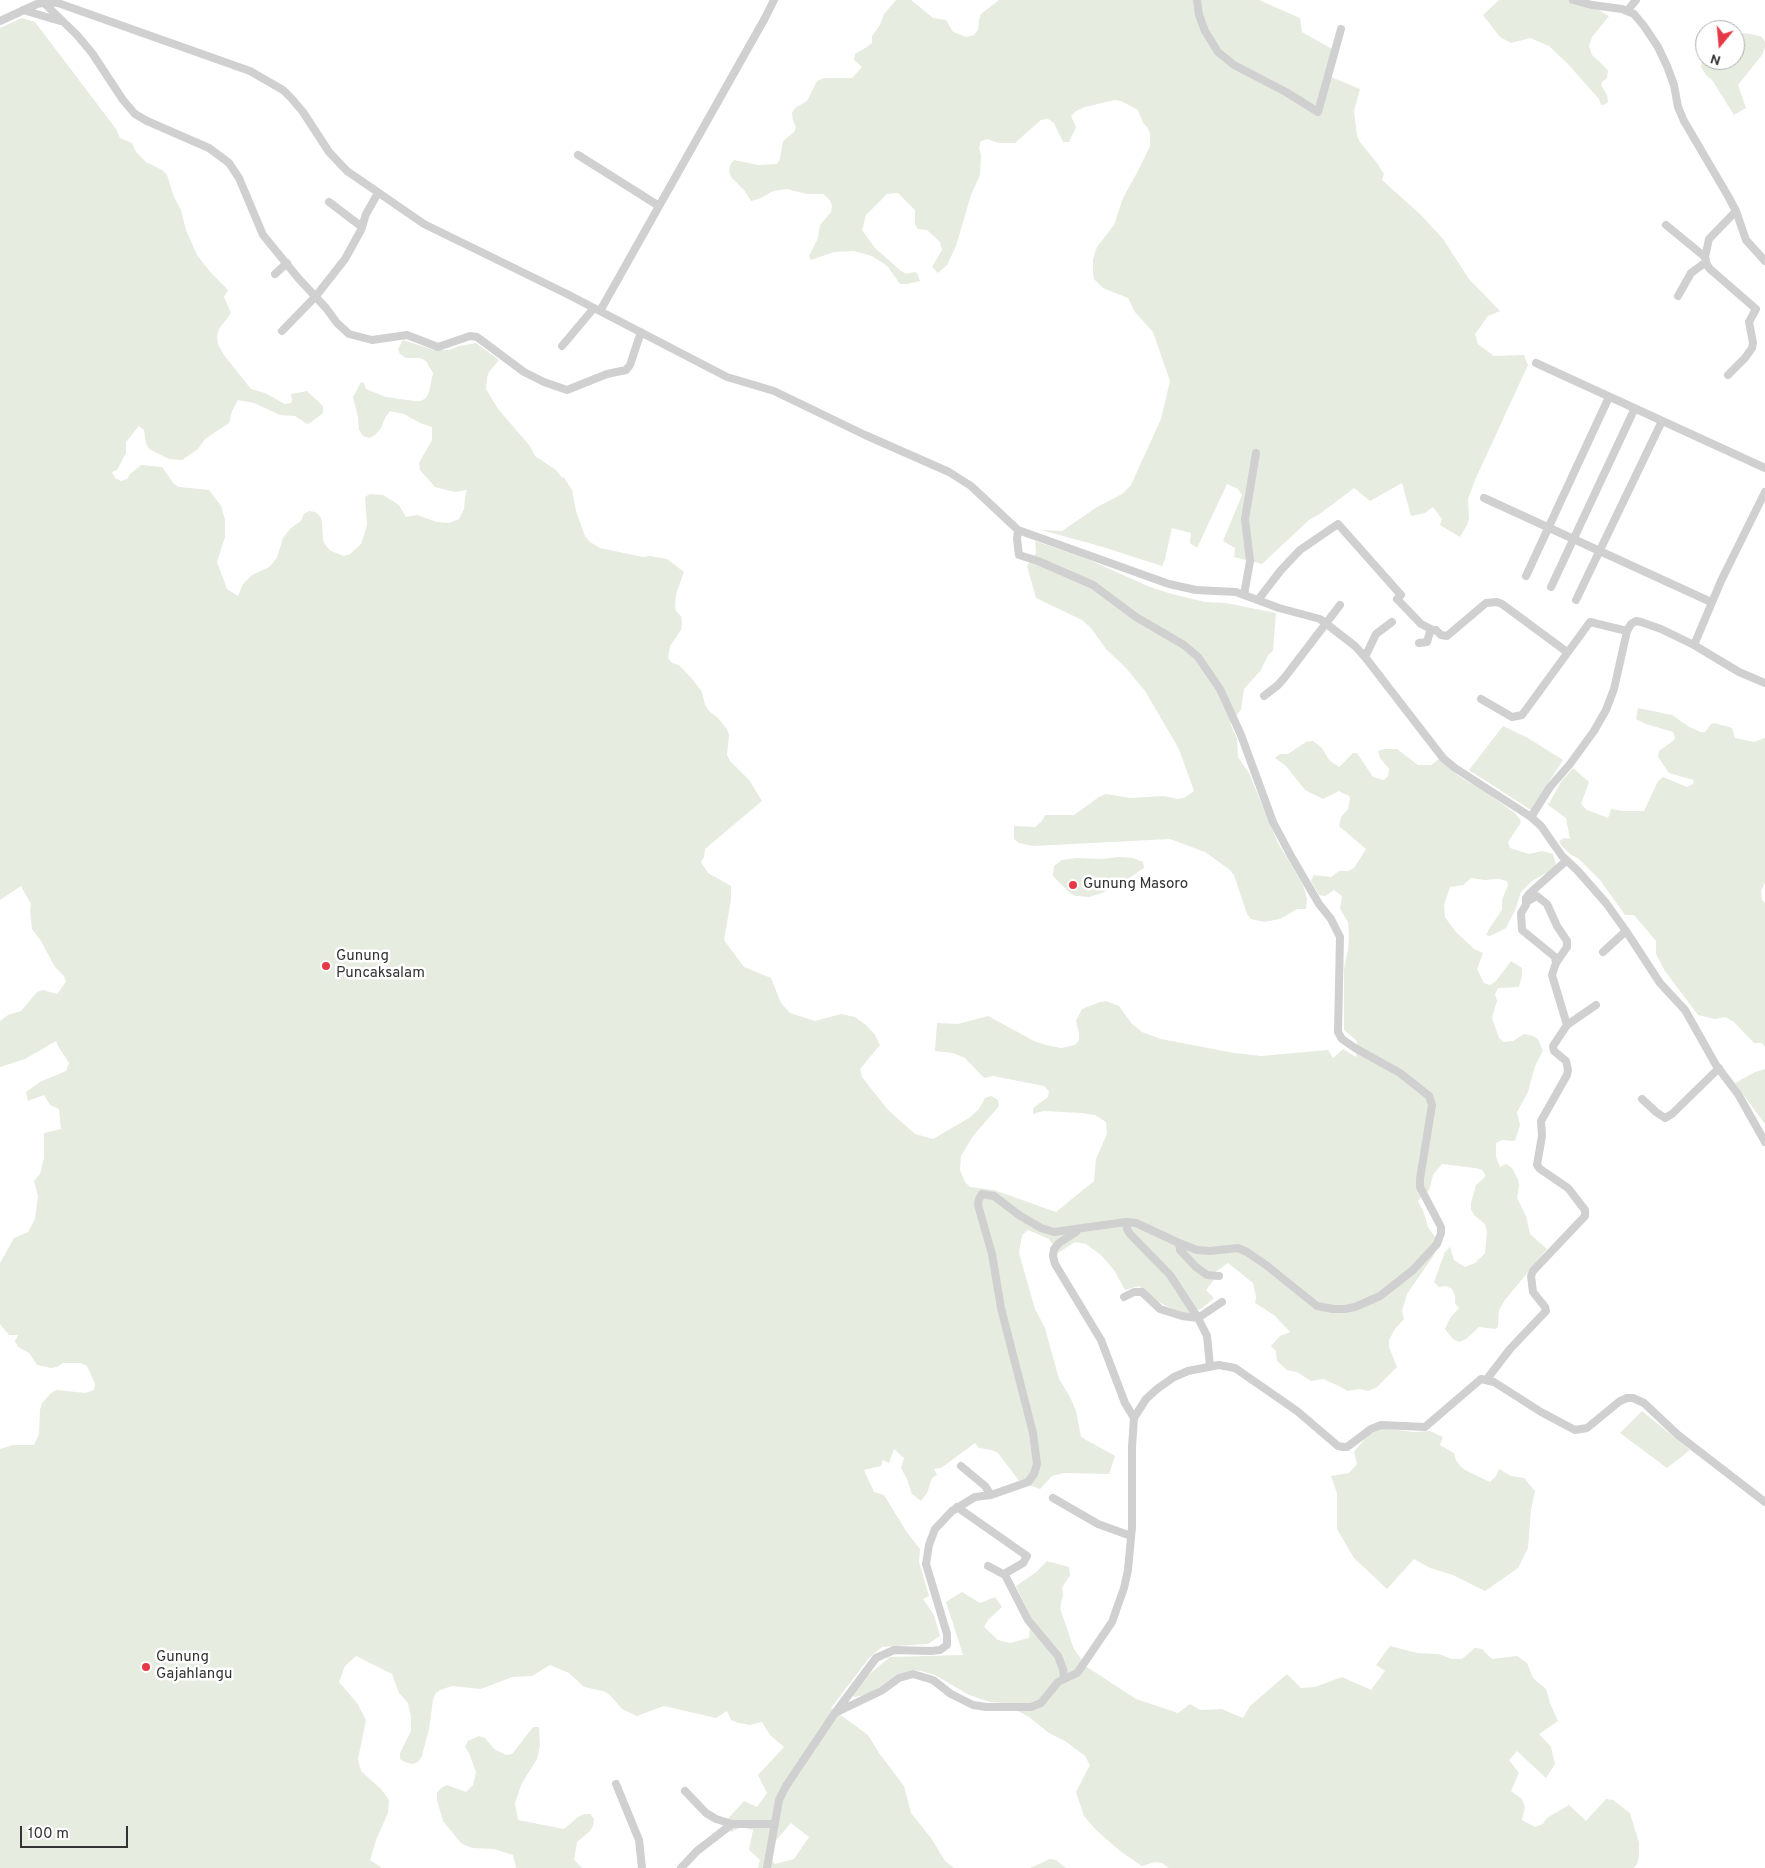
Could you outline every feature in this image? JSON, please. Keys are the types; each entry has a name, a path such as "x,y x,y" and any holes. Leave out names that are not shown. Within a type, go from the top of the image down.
{"street":[{"path":"562,346 597,309 659,206 774,0"},
{"path":"1197,0 1199,15 1205,31 1218,52 1234,65 1286,92 1318,112 1333,64 1341,29"},
{"path":"1573,0 1627,11 1634,14 1644,26 1658,47 1674,84 1678,107 1684,121 1736,211 1746,240 1765,261"},
{"path":"1627,11 1636,0"},
{"path":"48,2 62,21 92,53 123,100 135,114 209,148 229,163 239,178 263,235 337,322 346,332 353,336 372,340 407,335 438,347 470,336 476,336 524,372 562,389 572,389 606,374 628,369 641,332"},
{"path":"0,22 23,10 48,2 84,12 242,68 283,90 303,112 329,152 347,171 430,228 597,309 727,378 774,391 949,472 970,486 1018,530 1169,584 1196,590 1236,592 1279,608 1311,615 1326,623 1366,657 1443,758 1455,768 1531,817 1566,861 1583,876 1626,931 1660,983 1685,1010 1719,1068 1738,1094 1765,1142"},
{"path":"23,10 62,21"},
{"path":"578,155 659,206"},
{"path":"282,331 316,296 345,258 362,227 362,221 378,193"},
{"path":"329,202 362,227"},
{"path":"1678,296 1691,273 1706,259 1709,239 1736,211"},
{"path":"1666,225 1706,259 1710,269 1756,310 1749,322 1752,348 1728,375"},
{"path":"275,274 287,263"},
{"path":"1536,363 1765,468"},
{"path":"1526,576 1610,397"},
{"path":"1552,587 1635,408"},
{"path":"1576,600 1662,421"},
{"path":"1244,595 1250,561 1245,519 1256,453"},
{"path":"1694,645 1711,602 1765,492"},
{"path":"1484,498 1711,602"},
{"path":"1258,600 1281,570 1300,550 1338,524 1401,595 1397,599 1420,624 1436,630 1441,635 1447,636 1486,603 1497,602 1566,652"},
{"path":"767,1868 779,1800 786,1786 835,1713 876,1658 894,1650 940,1650 947,1645 947,1634 926,1564 928,1545 935,1529 946,1516 974,1497 991,1494 1028,1482 1034,1474 1037,1457 1033,1433 1001,1308 992,1254 978,1206 982,1194 994,1196 1040,1228 1054,1232 1126,1222 1136,1223 1144,1225 1179,1243 1204,1251 1232,1248 1247,1252 1317,1306 1345,1309 1355,1307 1380,1296 1414,1270 1437,1244 1441,1233 1440,1227 1420,1187 1432,1105 1429,1096 1400,1073 1342,1039 1338,1032 1340,937 1338,931 1319,904 1273,822 1241,735 1220,689 1198,657 1173,638 1136,617 1093,585 1038,560 1019,555 1018,530"},
{"path":"1264,696 1281,681 1340,605"},
{"path":"1366,657 1376,634 1392,622"},
{"path":"1481,699 1512,717 1522,715 1566,652 1574,646 1590,622 1627,631"},
{"path":"1531,817 1550,787 1570,764 1594,731 1606,710 1614,689 1630,624 1641,622 1661,629 1694,645 1739,672 1765,683"},
{"path":"1419,643 1427,642 1430,632 1433,630"},
{"path":"1556,963 1555,957 1521,928 1521,913 1526,898 1535,887 1566,861"},
{"path":"1526,902 1537,896 1543,901 1551,910 1557,926 1568,940 1565,951 1556,963 1552,977 1567,1025"},
{"path":"1604,952 1626,931"},
{"path":"1487,1379 1510,1349 1546,1311 1533,1292 1531,1276 1585,1216 1585,1210 1568,1188 1540,1170 1537,1165 1542,1136 1541,1121 1568,1070 1566,1061 1553,1049 1555,1043 1567,1025 1596,1005"},
{"path":"1642,1099 1665,1118 1672,1114 1719,1068"},
{"path":"1126,1222 1130,1234 1170,1275 1198,1318 1207,1336 1210,1366"},
{"path":"1082,1228 1059,1243 1054,1250 1055,1264 1101,1340 1125,1403 1134,1418"},
{"path":"1179,1243 1180,1250 1196,1267 1207,1275 1219,1276"},
{"path":"1124,1297 1134,1292 1142,1292 1160,1309 1182,1316 1198,1318 1222,1302"},
{"path":"835,1713 881,1691 895,1680 913,1674 927,1677 963,1701 986,1707 1036,1706 1046,1699 1056,1684 1080,1669 1112,1622 1128,1570 1131,1536 1134,1418 1146,1399 1166,1382 1188,1371 1210,1366 1235,1368 1297,1411 1338,1446 1343,1447 1347,1447 1371,1429 1380,1425 1425,1427 1436,1420 1478,1380 1487,1379 1575,1430 1587,1428 1620,1401 1627,1398 1638,1400 1657,1414 1678,1435 1765,1502"},
{"path":"961,1466 985,1486 991,1494"},
{"path":"1053,1498 1098,1524 1131,1536"},
{"path":"957,1507 1028,1556 1023,1563 1004,1574"},
{"path":"988,1566 1004,1574 1028,1620 1058,1656 1064,1678"},
{"path":"616,1784 639,1840 642,1868"},
{"path":"685,1791 711,1817 732,1824 774,1824"},
{"path":"681,1868 697,1851 732,1824"}],"shaded area":[{"path":"896,0 911,0 933,18 946,20 953,32 966,37 974,35 978,30 981,14 999,0 1259,0 1300,18 1302,32 1332,49 1326,75 1360,89 1354,111 1357,136 1384,174 1382,180 1421,215 1443,239 1469,279 1500,311 1488,316 1475,334 1478,344 1494,356 1524,355 1528,365 1475,480 1468,499 1469,519 1460,537 1440,525 1442,519 1433,507 1425,513 1411,516 1402,483 1370,501 1354,488 1309,520 1262,564 1234,557 1235,548 1223,541 1242,495 1238,489 1227,484 1197,548 1190,543 1191,533 1172,528 1162,566 1041,530 1062,531 1097,507 1122,494 1131,485 1161,419 1170,381 1153,332 1135,312 1128,298 1103,288 1094,279 1093,273 1093,259 1097,247 1114,225 1123,198 1150,146 1150,133 1143,123 1138,110 1115,100 1076,111 1071,116 1076,127 1069,142 1063,142 1054,123 1048,119 1041,120 1015,143 999,143 987,139 981,141 979,148 981,155 980,175 971,195 956,246 947,265 938,273 932,267 942,250 940,242 927,230 918,229 915,224 915,210 898,193 887,194 866,215 862,230 875,248 901,271 907,274 917,273 920,281 900,284 883,263 872,256 854,251 834,252 811,260 809,256 818,238 820,225 831,212 830,200 823,194 807,194 787,189 773,191 751,201 744,190 731,177 730,165 734,160 758,165 777,164 780,159 783,141 794,132 796,127 792,113 795,108 807,101 817,81 824,78 852,78 862,67 854,60 855,54 872,43 872,36 880,25 884,14"},
{"path":"1499,0 1570,0 1597,9 1609,16 1592,37 1589,46 1592,55 1608,70 1607,78 1601,85 1607,95 1608,102 1601,105 1599,99 1549,46 1530,38 1511,43 1500,37 1483,15"},
{"path":"22,18 35,22 116,129 120,138 132,143 136,152 146,162 162,170 167,175 174,197 181,210 186,230 197,255 228,290 224,297 231,313 219,329 217,336 218,345 251,389 265,393 285,404 291,403 291,394 307,391 323,406 323,413 307,424 295,416 280,415 254,403 238,400 232,411 229,423 205,439 198,449 182,460 169,459 149,449 144,430 139,426 126,442 126,453 117,470 112,472 115,478 121,481 127,479 141,465 162,467 174,484 179,487 209,490 221,506 225,520 225,537 217,562 227,589 238,596 243,584 252,575 273,563 283,538 291,528 301,521 304,514 309,511 315,512 320,516 323,540 326,546 331,551 344,556 350,554 361,544 367,525 365,497 370,494 383,495 399,505 406,517 417,515 437,522 449,523 459,519 464,509 467,490 455,492 435,487 420,470 419,463 432,440 432,427 404,414 390,411 375,435 369,438 363,436 359,430 353,397 361,382 364,383 366,389 386,397 414,401 421,401 426,398 433,373 426,361 420,358 406,358 400,354 398,349 403,340 434,350 449,350 476,343 499,360 489,372 486,389 498,409 530,446 535,456 556,470 563,479 563,476 572,490 576,511 585,536 590,542 600,548 643,557 650,556 667,559 684,572 676,594 675,607 681,616 681,630 670,646 668,658 672,663 679,665 693,680 702,692 705,705 709,711 727,729 729,735 727,755 730,761 749,780 762,801 705,849 701,862 708,873 731,886 731,900 724,940 744,967 771,978 781,1003 790,1013 815,1021 841,1014 855,1017 866,1025 875,1035 880,1045 860,1069 862,1077 888,1110 915,1134 933,1139 969,1118 979,1109 985,1098 991,1096 998,1100 999,1106 973,1136 961,1156 960,1170 965,1182 970,1187 994,1190 1056,1212 1094,1181 1096,1159 1107,1134 1106,1122 1095,1115 1082,1113 1043,1111 1033,1114 1033,1108 1048,1097 1049,1091 1044,1086 993,1076 984,1078 965,1058 953,1053 935,1051 937,1023 958,1024 988,1016 1034,1041 1061,1048 1075,1045 1079,1040 1076,1021 1082,1009 1106,1001 1119,1006 1132,1024 1142,1032 1161,1039 1234,1053 1261,1056 1328,1050 1333,1058 1343,1049 1356,1057 1357,1041 1344,1030 1344,969 1349,936 1348,922 1340,909 1342,896 1334,890 1325,896 1319,895 1311,881 1314,875 1331,877 1339,871 1348,871 1354,868 1366,849 1339,826 1341,817 1348,809 1349,796 1339,791 1323,799 1305,790 1286,766 1275,758 1280,754 1288,754 1306,742 1313,741 1322,748 1329,760 1339,767 1353,753 1357,753 1373,777 1384,780 1388,776 1389,769 1380,758 1378,751 1397,749 1418,765 1431,765 1439,759 1460,777 1483,790 1515,813 1521,821 1508,842 1510,848 1529,854 1542,851 1553,854 1556,864 1553,869 1532,881 1521,892 1506,928 1490,936 1486,935 1502,910 1502,900 1508,885 1507,881 1471,878 1463,885 1450,887 1444,905 1445,917 1455,931 1474,949 1483,953 1477,969 1484,983 1490,985 1496,981 1511,961 1522,968 1519,987 1498,988 1495,994 1497,1001 1492,1018 1499,1038 1503,1042 1513,1041 1524,1034 1533,1036 1538,1039 1543,1051 1535,1066 1528,1092 1517,1112 1520,1125 1515,1141 1502,1140 1496,1143 1496,1157 1500,1167 1506,1164 1512,1168 1518,1179 1517,1198 1526,1216 1530,1234 1547,1249 1505,1300 1499,1310 1498,1327 1495,1329 1479,1327 1466,1339 1459,1342 1453,1339 1445,1329 1450,1318 1459,1308 1455,1303 1455,1296 1452,1289 1446,1286 1439,1287 1434,1282 1445,1252 1450,1247 1454,1260 1465,1267 1475,1263 1485,1253 1487,1231 1485,1224 1474,1215 1471,1203 1476,1185 1486,1176 1482,1170 1475,1168 1442,1164 1433,1175 1429,1191 1425,1192 1418,1201 1428,1227 1440,1244 1407,1294 1402,1311 1404,1319 1395,1329 1389,1340 1389,1347 1397,1367 1377,1387 1368,1391 1360,1389 1347,1391 1323,1379 1311,1381 1297,1372 1287,1370 1277,1361 1276,1351 1271,1346 1280,1336 1290,1332 1274,1315 1255,1303 1256,1297 1253,1283 1228,1263 1214,1273 1213,1281 1206,1290 1214,1298 1201,1309 1185,1314 1155,1300 1139,1286 1125,1290 1114,1270 1101,1255 1086,1244 1075,1242 1058,1253 1049,1239 1028,1230 1022,1235 1019,1253 1035,1309 1045,1328 1059,1379 1076,1411 1081,1437 1115,1456 1109,1474 1064,1473 1052,1476 1040,1489 1020,1482 998,1453 979,1448 975,1443 941,1468 934,1469 937,1475 932,1478 927,1493 921,1501 912,1494 901,1468 904,1458 894,1449 889,1463 883,1460 881,1466 864,1470 874,1492 884,1495 906,1531 920,1549 919,1562 929,1596 923,1599 934,1615 940,1636 928,1644 882,1647 869,1658 831,1708 868,1735 904,1786 911,1813 931,1838 945,1861 954,1868 758,1868 760,1860 749,1850 753,1830 741,1827 731,1832 723,1824 744,1801 757,1807 767,1793 758,1775 784,1747 770,1735 762,1722 750,1725 739,1723 731,1720 727,1711 716,1718 664,1706 637,1716 622,1709 609,1694 584,1687 569,1673 550,1665 532,1676 512,1677 480,1689 452,1686 440,1690 435,1694 433,1700 429,1729 422,1756 418,1762 412,1764 405,1762 400,1759 400,1753 411,1731 408,1703 399,1693 392,1674 356,1656 345,1666 339,1682 357,1703 366,1720 358,1759 361,1771 381,1789 389,1800 388,1813 376,1840 370,1860 382,1868 0,1868 0,1449 13,1445 34,1445 39,1434 42,1403 51,1393 57,1390 85,1393 94,1390 95,1384 87,1366 81,1363 63,1363 51,1368 37,1365 29,1353 18,1347 15,1341 18,1335 9,1335 0,1324 0,1263 14,1238 28,1232 35,1219 38,1196 34,1181 40,1174 44,1158 44,1133 61,1129 59,1109 50,1105 44,1095 28,1101 26,1092 40,1082 66,1071 69,1063 56,1041 25,1059 0,1067 0,1021 8,1015 21,1011 37,992 43,990 57,994 66,982 64,976 55,967 32,929 31,904 21,886 0,900 0,28","holes":["791,1823 809,1837 794,1859 775,1864 765,1853"]},
{"path":"1745,33 1762,37 1765,47 1762,55 1738,85 1746,108 1734,115 1712,80 1703,70 1745,70"},
{"path":"1035,541 1087,559 1150,587 1172,594 1205,602 1226,603 1276,613 1273,651 1268,655 1261,670 1244,689 1241,710 1230,723 1237,739 1238,757 1249,773 1278,843 1303,885 1307,899 1306,909 1297,909 1280,919 1264,922 1251,919 1247,914 1234,875 1230,870 1205,852 1170,839 1033,846 1019,843 1014,839 1014,826 1035,827 1042,821 1045,815 1074,815 1106,794 1130,798 1164,796 1177,799 1184,798 1194,791 1179,749 1145,691 1082,620 1036,598 1027,566 1036,553"},
{"path":"1638,708 1672,715 1689,727 1701,732 1705,732 1714,723 1732,728 1735,738 1754,742 1765,738 1765,883 1761,891 1762,900 1765,903 1765,1047 1762,1043 1754,1043 1734,1022 1725,1017 1715,1019 1698,1015 1665,971 1656,954 1656,941 1634,915 1625,915 1600,880 1579,859 1570,854 1559,841 1564,838 1570,839 1566,818 1548,805 1561,782 1573,768 1589,782 1581,804 1587,810 1608,818 1611,809 1644,811 1658,781 1663,777 1687,787 1693,784 1694,780 1669,773 1658,757 1659,751 1675,738 1673,732 1636,719"},
{"path":"1503,726 1528,738 1563,760 1531,810 1469,770"},
{"path":"1133,858 1143,862 1144,868 1122,883 1089,897 1076,896 1070,893 1053,876 1054,866 1062,860"},
{"path":"1765,1069 1765,1124 1735,1083 1755,1072"},
{"path":"1642,1411 1690,1450 1667,1468 1620,1433"},
{"path":"1382,1428 1413,1432 1430,1431 1443,1437 1440,1445 1454,1453 1460,1466 1490,1482 1496,1476 1499,1469 1511,1476 1524,1478 1535,1491 1531,1510 1528,1548 1518,1568 1485,1591 1453,1575 1430,1568 1414,1559 1387,1589 1354,1558 1337,1529 1337,1493 1331,1476 1349,1473 1357,1464 1354,1452 1367,1436"},
{"path":"1047,1561 1069,1567 1070,1575 1062,1588 1063,1595 1060,1608 1074,1649 1087,1667 1136,1699 1178,1713 1190,1704 1200,1710 1222,1709 1243,1718 1250,1706 1287,1674 1301,1688 1315,1687 1342,1677 1371,1690 1385,1671 1376,1665 1390,1646 1417,1653 1439,1654 1452,1659 1462,1659 1475,1648 1482,1649 1492,1659 1517,1656 1527,1663 1533,1678 1546,1689 1558,1721 1539,1734 1551,1747 1555,1764 1546,1778 1517,1751 1509,1760 1519,1773 1511,1791 1522,1799 1525,1807 1522,1820 1535,1827 1543,1824 1547,1818 1569,1805 1586,1821 1606,1799 1613,1800 1630,1813 1639,1843 1637,1864 1634,1868 1169,1868 1162,1863 1155,1862 1142,1866 1120,1851 1096,1830 1084,1816 1076,1792 1090,1765 1085,1756 1065,1741 1049,1733 1029,1717 1004,1703 990,1702 969,1695 935,1675 914,1670 896,1675 869,1694 852,1696 862,1680 890,1657 963,1655 946,1602 962,1592 980,1603 995,1597 1002,1607 988,1620 984,1627 998,1640 1010,1643 1029,1638 1031,1618 1016,1586 1035,1573"},
{"path":"533,1727 539,1727 540,1746 537,1759 522,1783 515,1803 518,1820 564,1829 578,1817 590,1814 594,1819 593,1826 577,1842 574,1860 582,1868 516,1868 513,1855 494,1849 467,1846 461,1843 443,1821 437,1800 437,1793 441,1788 447,1785 466,1792 473,1785 476,1772 465,1747 468,1741 479,1736 485,1738 494,1749 506,1755 512,1754"},
{"path":"1050,1859 1056,1860 1066,1868 1030,1868"}],"place":[{"name":"Gunung Masoro","path":"1073,885"},
{"name":"Gunung Puncaksalam","path":"326,966"},
{"name":"Gunung Gajahlangu","path":"146,1667"}]}
